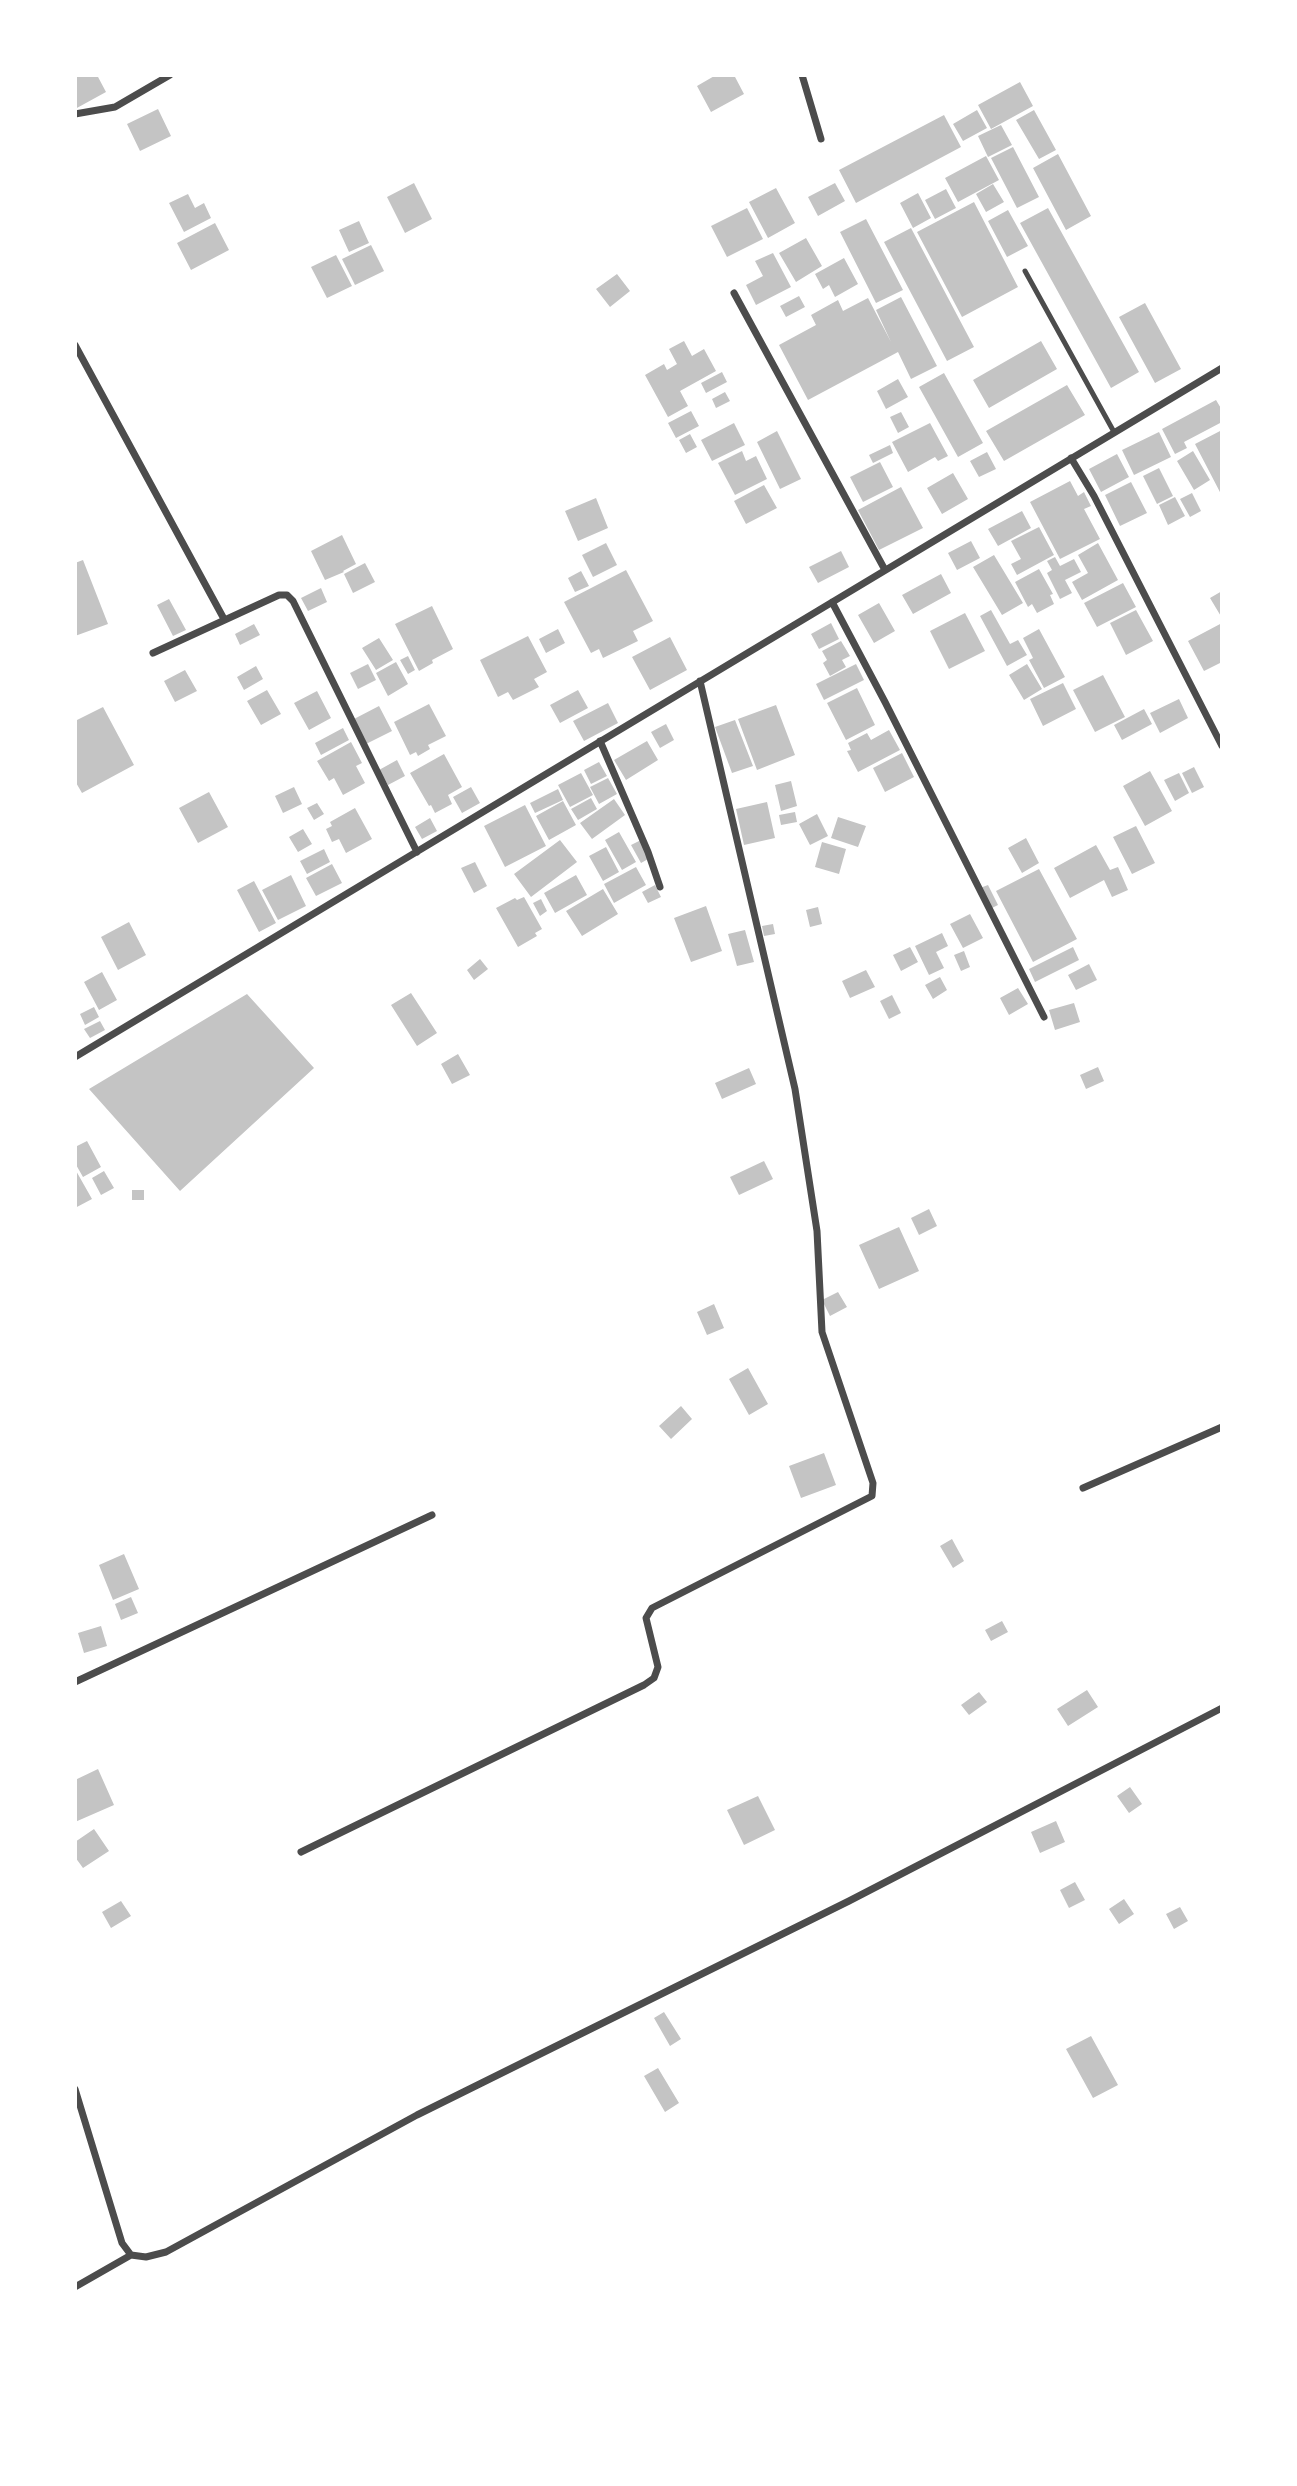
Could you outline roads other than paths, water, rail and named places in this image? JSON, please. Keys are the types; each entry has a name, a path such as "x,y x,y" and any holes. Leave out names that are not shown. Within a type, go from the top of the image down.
{"street":[{"path":"151,75 155,83"},
{"path":"75,114 115,107 170,75"},
{"path":"802,75 821,139"},
{"path":"734,293 885,570"},
{"path":"75,345 225,619"},
{"path":"75,1057 1222,368"},
{"path":"1071,458 1094,496 1222,746"},
{"path":"153,653 279,595 287,595 293,601 417,852"},
{"path":"832,602 1044,1017"},
{"path":"300,1852 644,1685 654,1678 658,1667 646,1618 652,1608 872,1496 873,1483 822,1332 817,1231 795,1089 700,681"},
{"path":"600,741 649,852 660,887"},
{"path":"1083,1488 1222,1427"},
{"path":"75,1682 432,1515"},
{"path":"75,2287 131,2255 146,2257 166,2252 416,2115 849,1901 1222,1708"},
{"path":"75,2090 122,2243 131,2255"}],"lane":[{"path":"1025,271 1114,432"}]}
